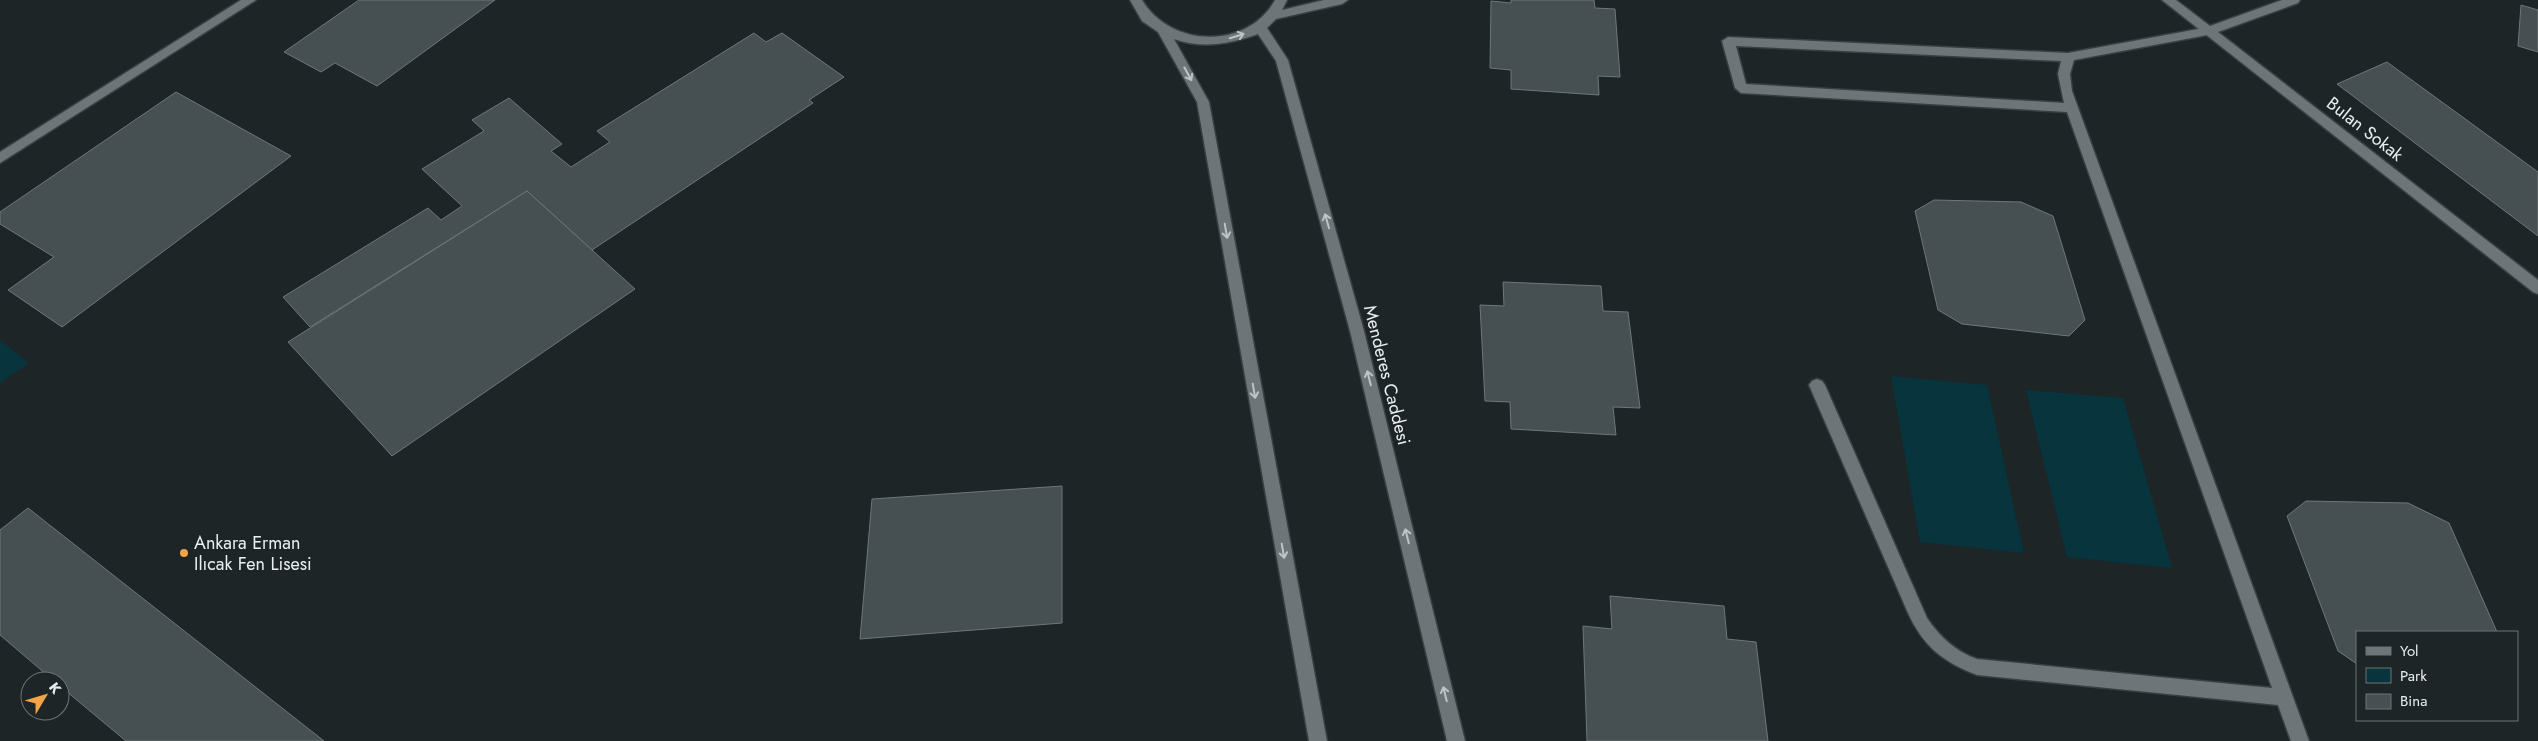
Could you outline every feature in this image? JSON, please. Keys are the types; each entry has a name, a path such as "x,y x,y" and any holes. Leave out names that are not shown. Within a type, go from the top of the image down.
{"main road":[{"path":"0,158 250,0"},
{"path":"1123,0 1138,5 1149,22 1164,32 1182,38 1223,40 1242,35 1260,27 1272,16 1281,0"},
{"path":"1272,16 1342,0"},
{"name":"Bulan Sokak","path":"2168,0 2538,288"},
{"path":"2073,108 1741,88 1728,41 2068,57 2210,31 2294,0"},
{"name":"Menderes Caddesi","path":"1260,27 1282,60 1358,331 1456,741"},
{"path":"1164,32 1203,102 1318,741"},
{"path":"2068,57 2064,74 2066,91 2282,697 2300,741"},
{"path":"1817,385 1925,633 1941,650 1960,662 1977,667 2282,697"}],"green space":[{"path":"0,340 29,363 0,383"},
{"path":"1891,376 1987,385 2024,553 1920,542"},
{"path":"2026,390 2123,398 2172,568 2067,557"}],"building":[{"path":"359,0 495,0 377,86 335,63 321,72 284,52"},
{"path":"1511,0 1594,0 1595,8 1615,9 1620,77 1598,76 1599,95 1511,89 1511,70 1490,68 1491,1 1511,3"},
{"path":"2521,5 2538,10 2538,52 2518,46"},
{"path":"754,33 766,42 782,33 844,77 809,100 813,103 592,250 527,191 310,327 283,297 428,208 441,220 462,206 422,169 484,131 472,120 509,98 562,144 551,151 571,167 610,142 597,131"},
{"path":"2387,62 2538,172 2538,236 2337,84"},
{"path":"176,92 291,156 62,327 8,290 54,257 0,224 0,212"},
{"path":"527,191 635,289 392,456 288,342"},
{"path":"1934,200 2021,202 2053,216 2085,320 2069,336 1962,324 1938,310 1915,211"},
{"path":"1503,282 1601,286 1603,311 1628,312 1640,408 1613,407 1616,435 1511,429 1510,402 1485,401 1480,305 1504,306"},
{"path":"1062,486 1062,623 860,639 872,499"},
{"path":"2306,501 2408,503 2449,523 2497,631 2356,631 2356,663 2338,651 2287,516"},
{"path":"28,508 324,741 126,741 70,694 70,671 42,671 0,635 0,530"},
{"path":"1610,596 1724,606 1727,639 1756,642 1768,741 1587,741 1583,626 1612,629"}],"place":[{"name":"Ankara Erman Ilıcak Fen Lisesi","path":"184,553"}]}
